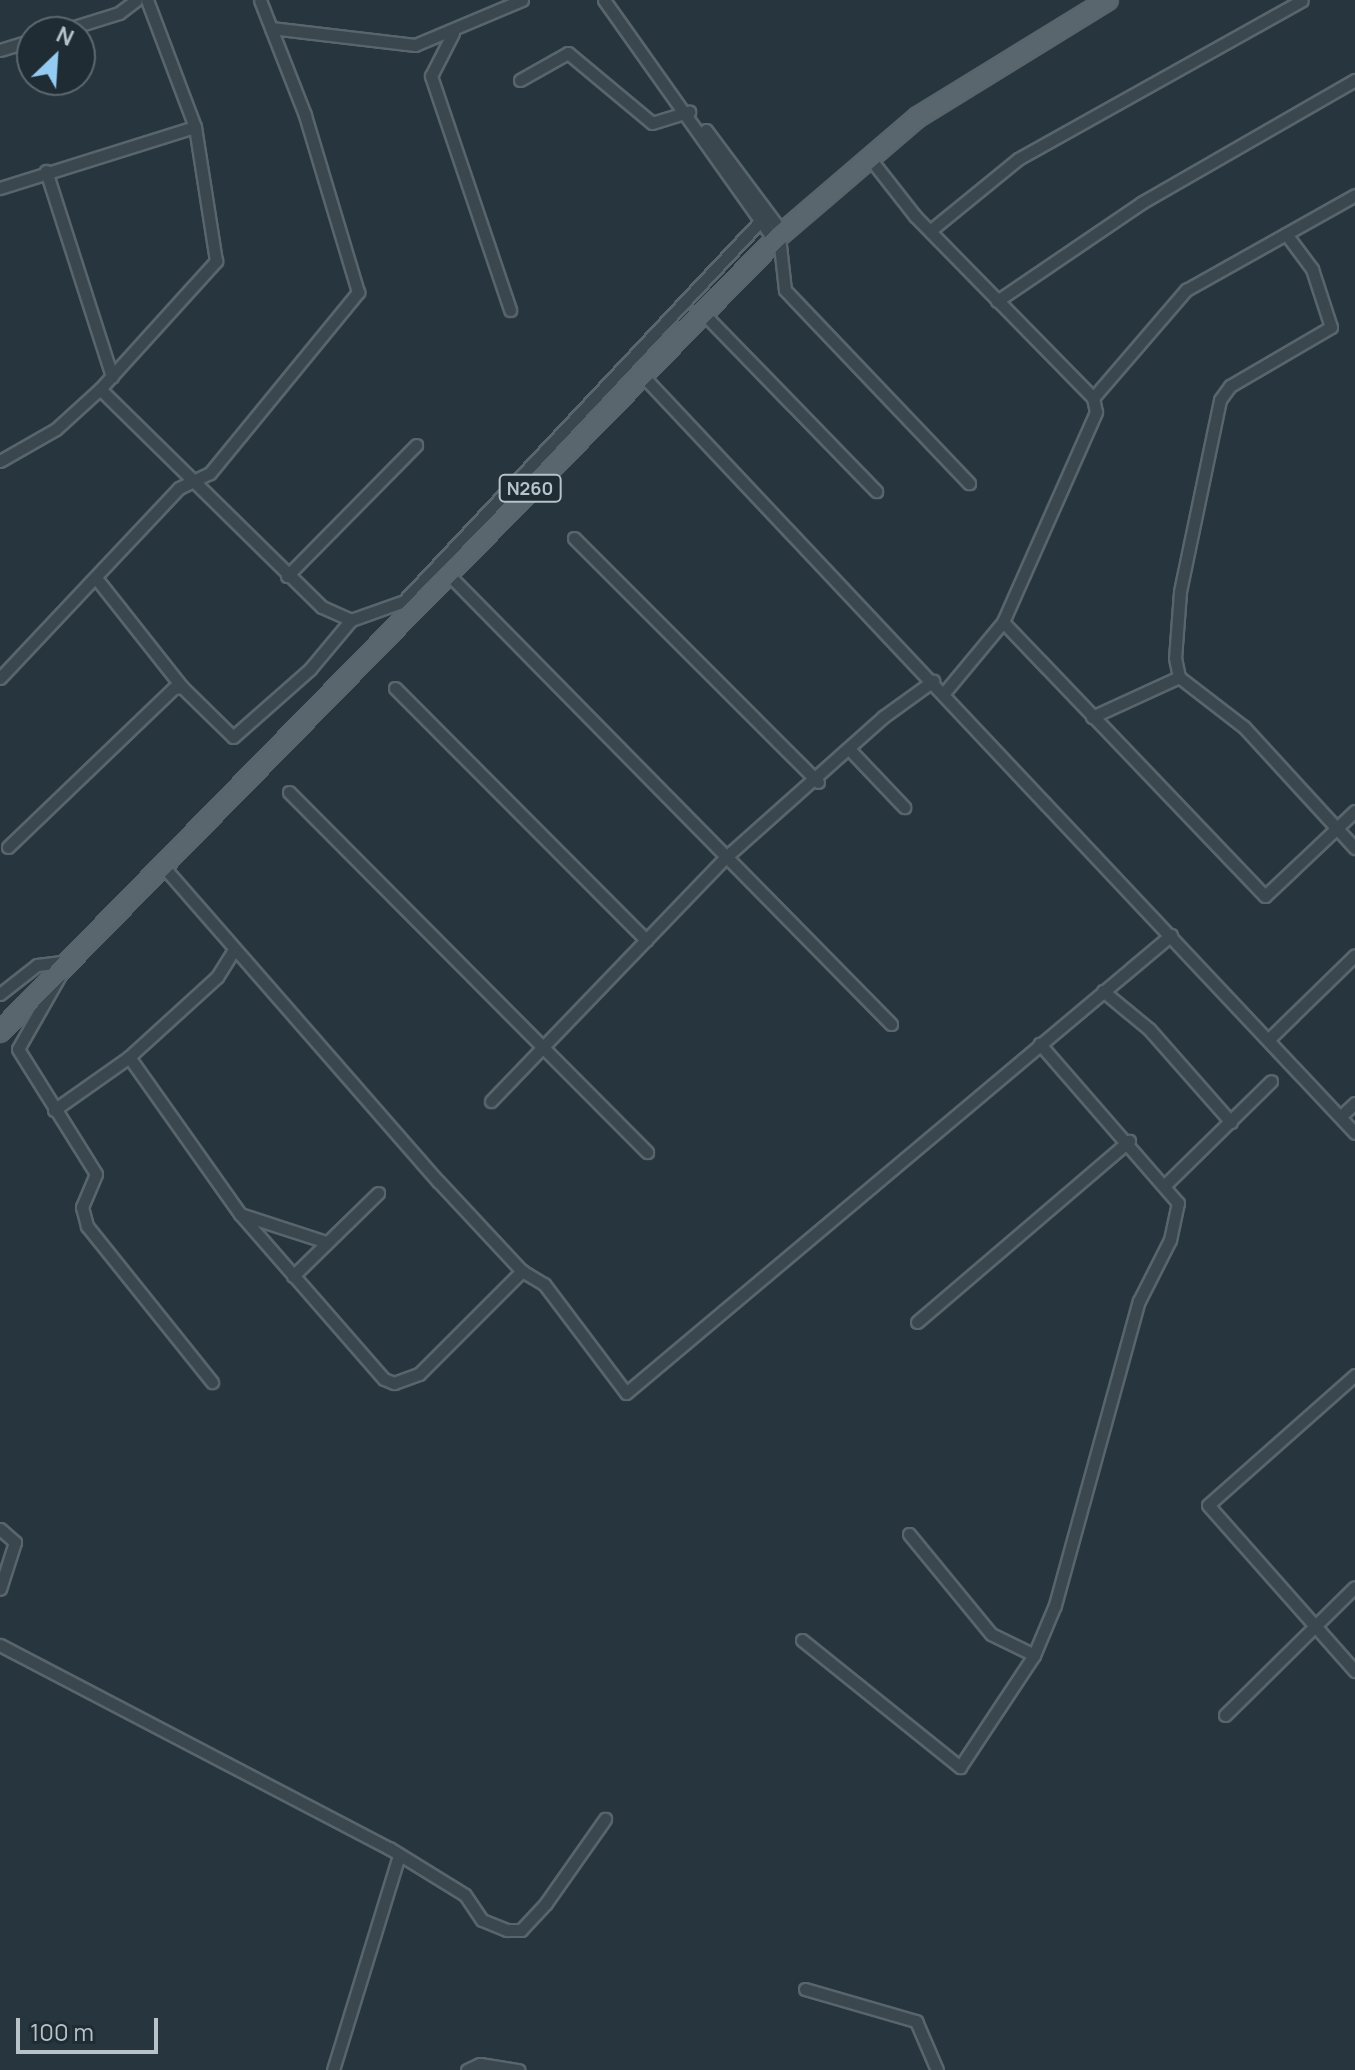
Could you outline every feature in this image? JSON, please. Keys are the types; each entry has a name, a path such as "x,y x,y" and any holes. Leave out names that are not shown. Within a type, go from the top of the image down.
{"main road":[{"name":"N260","path":"0,1032 778,236 868,156 963,85 1108,0"}],"street":[{"path":"0,678 190,478 210,473 358,292 260,0"},
{"path":"271,28 415,45 453,33 522,0"},
{"path":"604,0 689,112"},
{"path":"611,0 778,236 785,290 969,483"},
{"path":"931,230 1018,159 1302,0"},
{"path":"0,461 56,429 100,389 216,261 195,127 149,4 134,2 96,17"},
{"path":"453,33 431,76 510,310"},
{"path":"520,80 568,53 652,123 689,112"},
{"path":"997,301 1141,203 1355,80"},
{"path":"0,188 46,171 195,127"},
{"path":"868,156 997,301 1093,398"},
{"path":"46,171 112,377"},
{"path":"944,693 1003,622 1092,435 1093,398 1176,297 1355,195"},
{"path":"404,601 764,218"},
{"path":"1179,677 1180,592 1220,400 1230,386 1331,327 1312,269 1286,234"},
{"path":"702,312 876,491"},
{"path":"641,374 1355,1133"},
{"path":"100,389 287,576 322,607 351,620"},
{"path":"287,576 416,445"},
{"path":"574,538 818,782"},
{"path":"447,573 891,1024"},
{"path":"96,578 182,687 233,737 310,669 351,620 429,591"},
{"path":"1003,622 1265,896 1334,827 1355,811"},
{"path":"1092,717 1179,677"},
{"path":"1179,677 1232,715 1355,848"},
{"path":"491,1101 726,857 818,782 850,750 933,681"},
{"path":"8,847 146,709 182,687"},
{"path":"395,688 646,940"},
{"path":"850,750 904,807"},
{"path":"289,792 547,1043 647,1152"},
{"path":"162,865 233,951 522,1271 544,1284 619,1388 632,1393 1171,935"},
{"path":"54,1110 129,1057 217,977 233,951"},
{"path":"1269,1039 1355,955"},
{"path":"0,994 37,965 68,961 57,989 17,1042 54,1110 96,1174 82,1207 87,1226 212,1382"},
{"path":"1103,991 1149,1029 1231,1122"},
{"path":"802,1640 960,1767 1034,1655 1055,1605 1139,1301 1170,1240 1178,1203 1129,1141 1040,1044"},
{"path":"129,1057 240,1214 293,1276 394,1383 419,1374 522,1271"},
{"path":"1166,1184 1271,1081"},
{"path":"1341,1116 1355,1103"},
{"path":"917,1322 1129,1141"},
{"path":"293,1276 323,1241 378,1193"},
{"path":"240,1214 323,1241"},
{"path":"1355,1375 1208,1505 1313,1628 1355,1671"},
{"path":"0,1529 15,1542 0,1589"},
{"path":"909,1534 991,1634 1034,1655"},
{"path":"1225,1715 1355,1587"},
{"path":"0,1645 399,1855 465,1895 482,1920 516,1931 550,1898 605,1819"},
{"path":"333,2070 399,1855"},
{"path":"805,1989 916,2021 937,2070"},
{"path":"467,2070 519,2070"}]}
